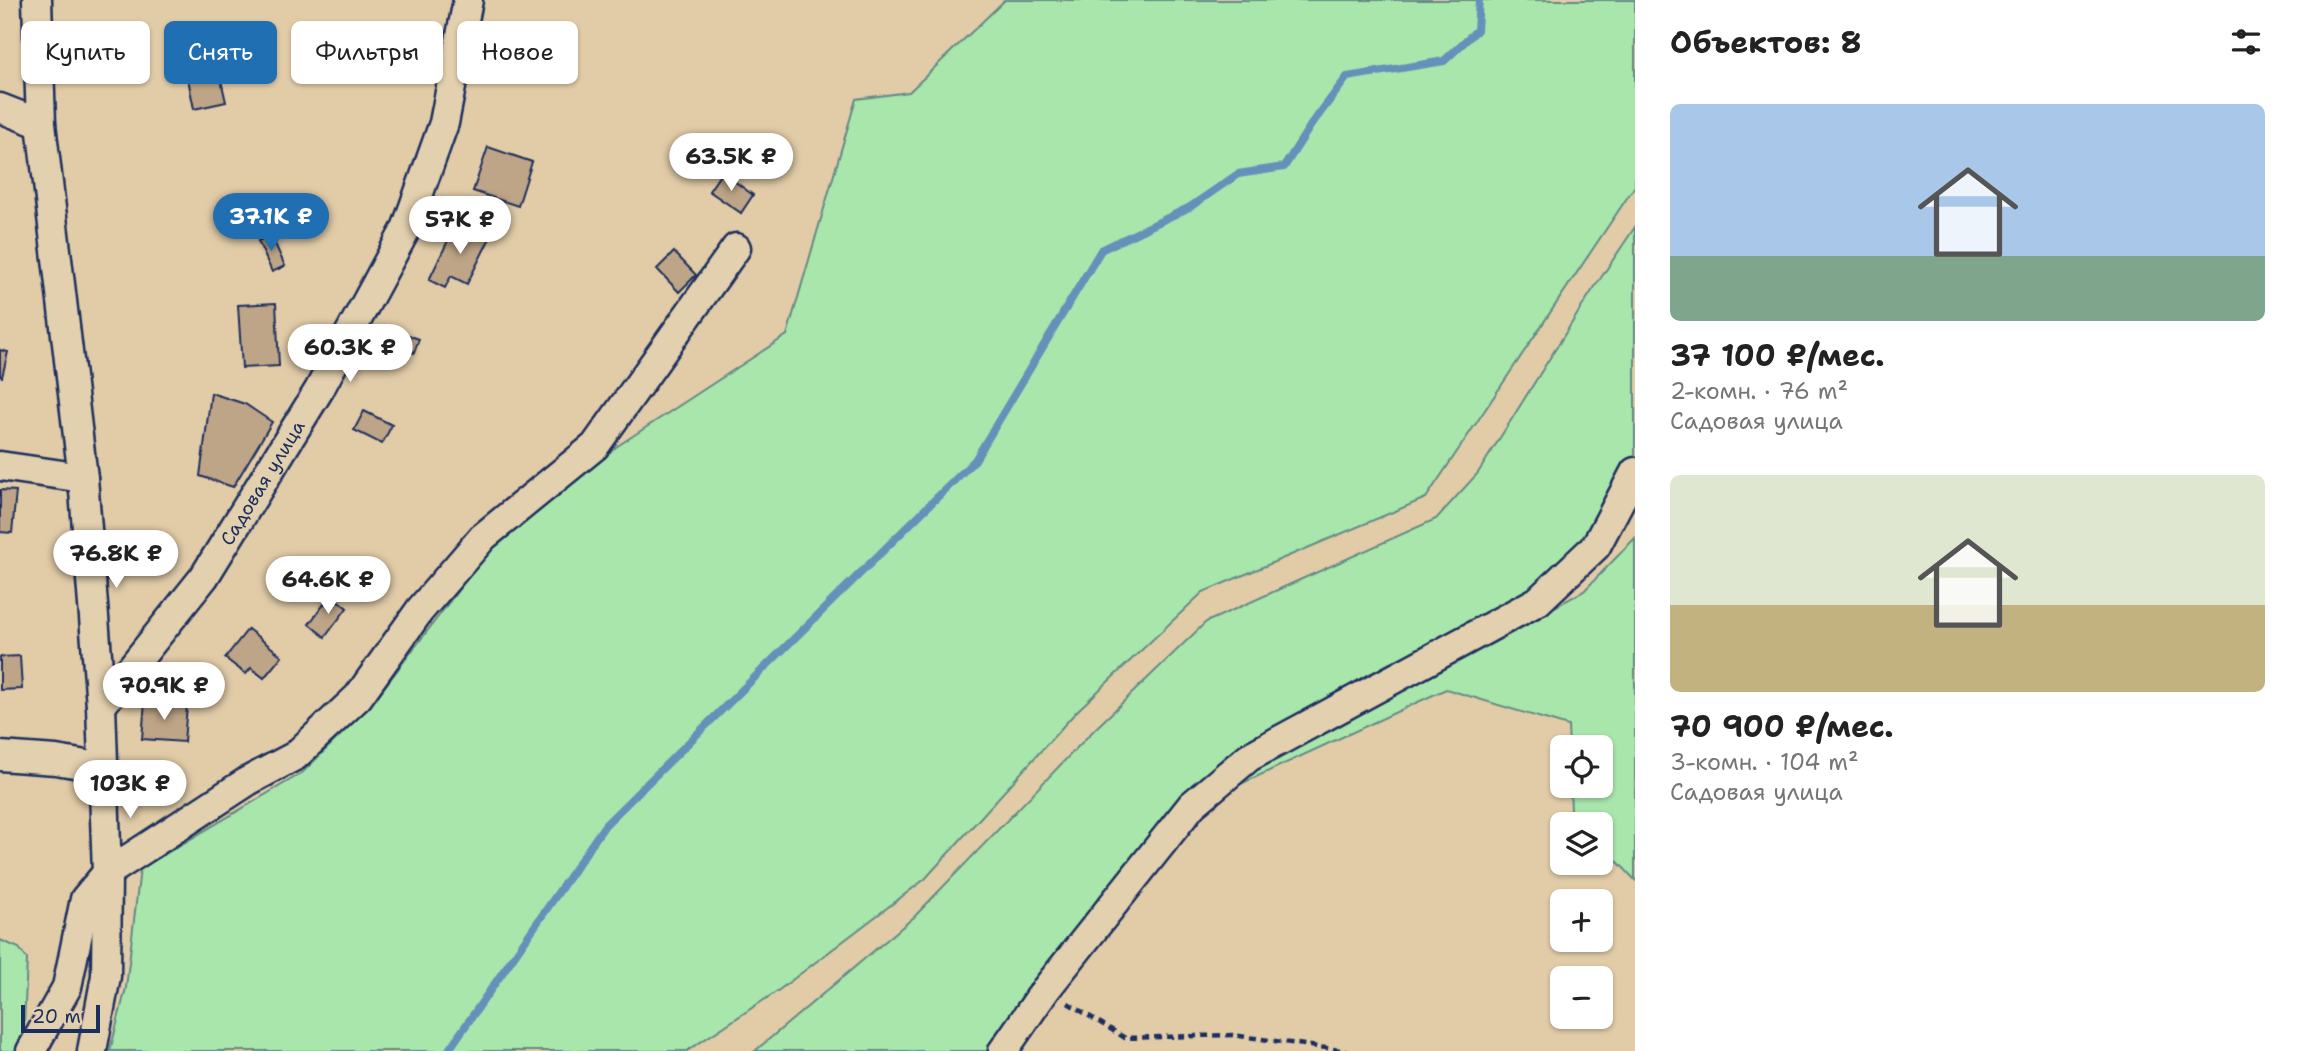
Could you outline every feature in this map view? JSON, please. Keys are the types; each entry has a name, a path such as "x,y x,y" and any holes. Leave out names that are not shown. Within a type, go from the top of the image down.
{"street":[{"path":"37,0 41,124 83,478 101,706 107,873 106,976 92,1051"},
{"name":"Садовая улица","path":"101,706 204,578 319,390 405,229 444,123 468,0"},
{"path":"0,107 41,124"},
{"path":"31,1051 67,987 85,899 107,873 248,781 295,755 359,697 419,610 483,537 595,446 736,248"},
{"path":"0,466 83,478"},
{"path":"1003,1051 1046,989 1192,805 1249,757 1538,601 1596,546 1635,472"},
{"path":"0,756 56,760 104,768"}],"path":[{"path":"1046,989 1125,1038 1233,1035 1347,1051"}],"green space":[{"path":"1005,0 1635,0 1635,186 1426,498 1203,592 1076,712 925,879 779,990 687,1051 110,1051 126,988 140,869 302,773 370,706 492,546 616,447 787,335 856,99 909,92"},
{"path":"1635,227 1635,475 1576,562 1513,603 1390,663 1240,746 1167,812 994,1051 755,1051 914,917 1094,730 1206,622 1436,519 1478,473"},
{"path":"1635,538 1635,880 1613,857 1613,812 1571,812 1570,798 1613,798 1613,735 1568,735 1568,726 1446,689 1219,794 1258,765 1330,731 1584,591"},
{"path":"0,940 19,948 27,959 24,1026 30,1051 0,1051"}],"building":[{"path":"189,84 222,84 226,102 194,109"},
{"path":"488,147 532,162 518,206 473,191"},
{"path":"722,172 753,195 741,213 709,191"},
{"path":"457,222 490,238 467,284 451,276 445,288 429,280"},
{"path":"271,235 285,266 272,272 258,241"},
{"path":"674,252 696,275 679,292 657,269"},
{"path":"276,303 279,366 242,368 238,305"},
{"path":"401,333 419,339 414,353 396,347"},
{"path":"0,350 8,352 2,377 0,376"},
{"path":"211,393 245,404 272,422 233,487 200,476"},
{"path":"364,411 392,425 382,444 354,430"},
{"path":"0,490 16,491 12,533 0,532"},
{"path":"331,595 347,608 325,637 309,624"},
{"path":"248,629 282,656 264,678 251,668 246,674 225,658"},
{"path":"20,656 22,689 0,690 0,657"},
{"path":"145,701 187,705 184,742 142,739"}],"waterway":[{"path":"448,1051 605,825 975,460 1101,250 1190,207 1238,174 1284,167 1347,77 1444,61 1477,30 1479,0"}]}
